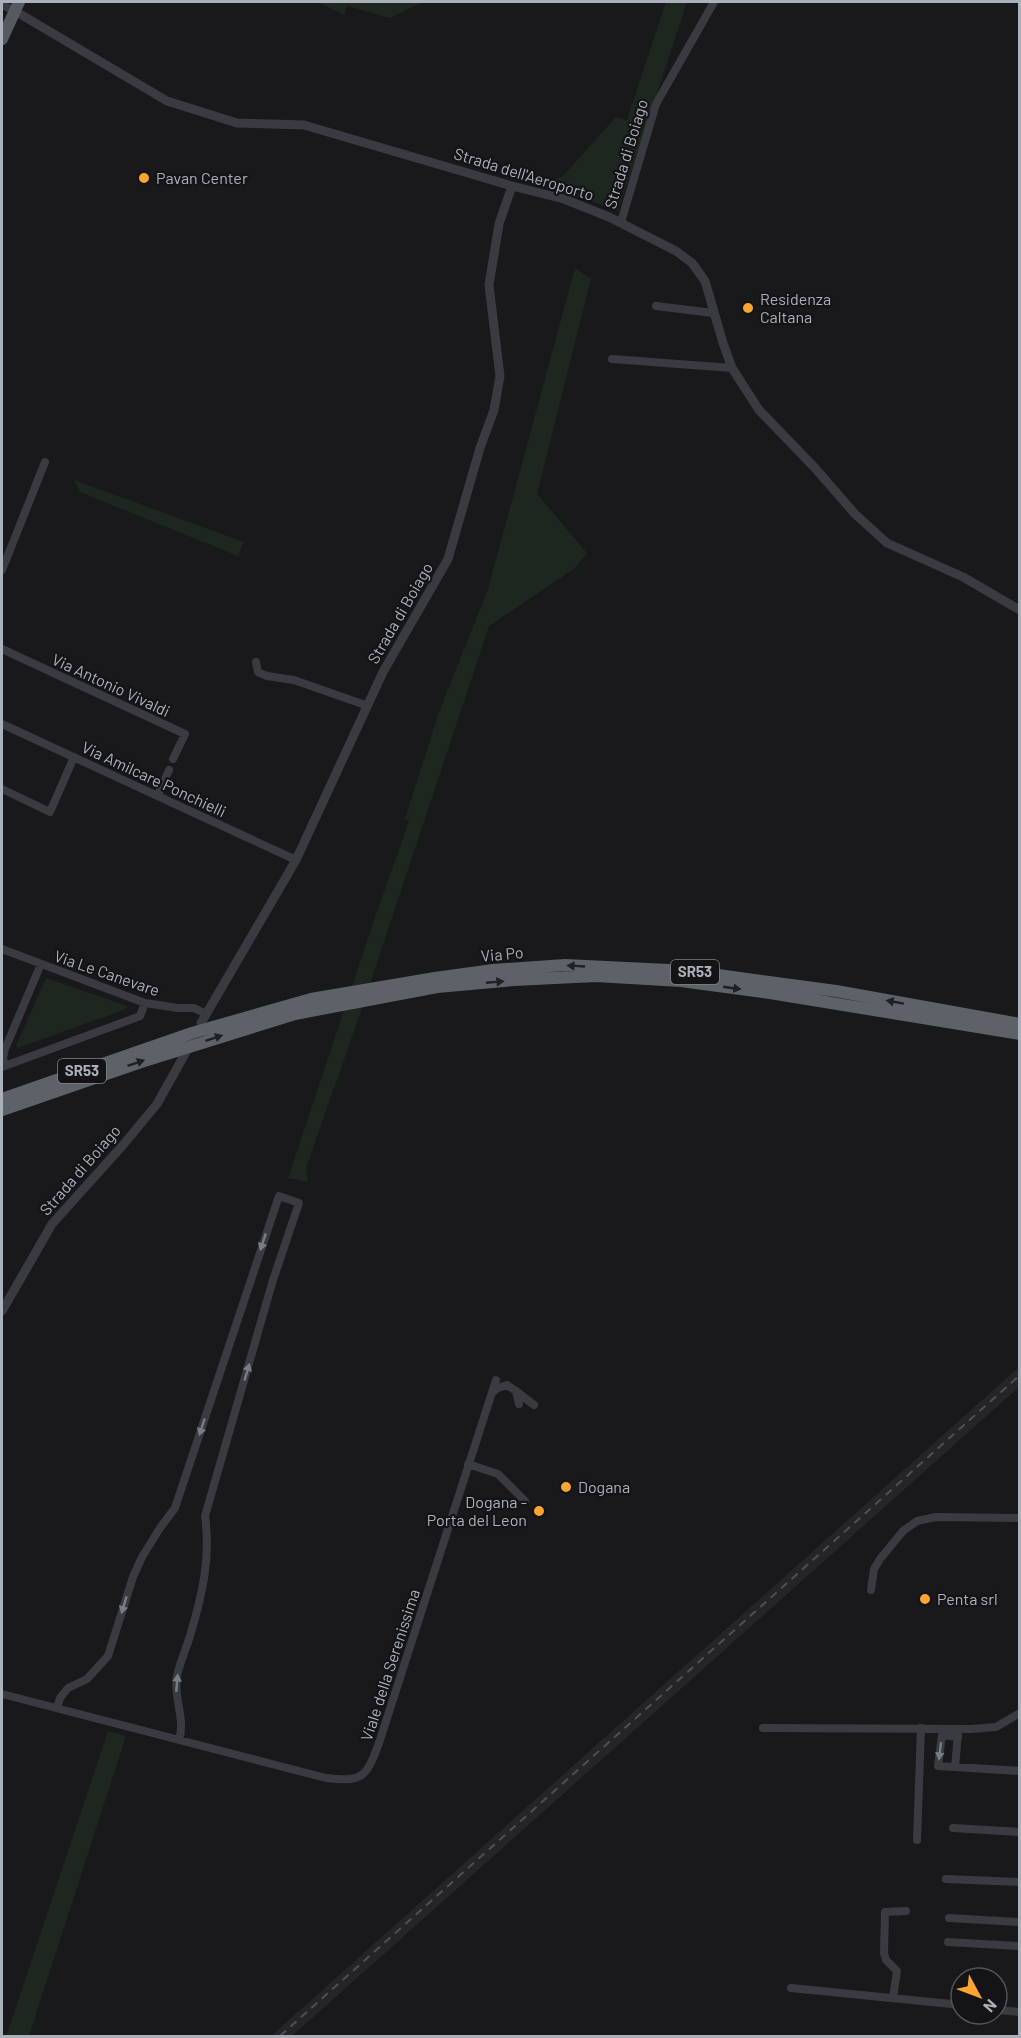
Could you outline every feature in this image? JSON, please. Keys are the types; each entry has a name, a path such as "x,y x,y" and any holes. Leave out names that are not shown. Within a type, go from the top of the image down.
{"highway":[{"name":"Via Po","path":"2,1099 192,1033 311,999 493,970 565,965 689,971 836,991 1020,1024"},
{"name":"Via Po","path":"2,1110 141,1062 295,1014 437,987 514,980 596,976 681,981 770,993 1020,1034"}],"main road":[{"path":"2,39 17,6"}],"street":[{"name":"Strada di Boiago","path":"621,222 656,104 714,2"},
{"path":"2,5 17,6"},
{"name":"Strada dell'Aeroporto","path":"17,6 167,101 237,123 304,125 564,199 621,222 676,251 692,263 705,281 713,313 732,368 759,410 815,468 855,514 887,543 963,577 1020,610"},
{"name":"Strada di Boiago","path":"203,1019 296,860 383,672 448,559 480,448 494,410 500,376 489,285 499,224 512,186"},
{"path":"656,306 713,313"},
{"path":"612,359 732,368"},
{"path":"2,570 45,462"},
{"name":"Via Antonio Vivaldi","path":"2,649 185,734 173,759"},
{"path":"256,662 258,672 267,676 294,680 368,706"},
{"name":"Via Amilcare Ponchielli","path":"2,724 296,860"},
{"path":"2,789 50,812 74,757"},
{"path":"158,795 169,770"},
{"name":"Via Le Canevare","path":"2,949 146,1003 194,1008 203,1019"},
{"path":"41,964 5,1049 3,1066 140,1016 146,1003"},
{"name":"Strada di Boiago","path":"2,1311 52,1224 157,1104 186,1052"},
{"path":"57,1708 60,1698 68,1688 87,1679 108,1656 133,1577 142,1557 159,1528 175,1508 279,1196 298,1203 273,1280 205,1516 208,1539 204,1587 177,1676 176,1692 183,1729 180,1740"},
{"name":"Viale della Serenissima","path":"2,1694 326,1778 347,1780 362,1777 370,1766 379,1743 496,1380"},
{"path":"492,1393 507,1385 534,1405"},
{"path":"516,1391 519,1404"},
{"path":"468,1464 498,1474 525,1501"},
{"path":"871,1590 874,1569 880,1559 903,1532 917,1521 936,1517 1020,1518"},
{"path":"1020,1713 996,1727 942,1735 938,1766 1020,1771"},
{"path":"763,1728 921,1728 958,1733"},
{"path":"917,1840 921,1728"},
{"path":"955,1767 958,1733"},
{"path":"953,1828 1020,1832"},
{"path":"946,1879 1020,1882"},
{"path":"893,1998 897,1971 886,1960 884,1953 885,1911 906,1911"},
{"path":"949,1918 1020,1922"},
{"path":"948,1942 1020,1946"},
{"path":"791,1988 949,2005"}],"shaded area":[{"path":"318,2 423,2 390,18 347,6 344,15"},
{"path":"666,2 687,2 618,211 551,187 547,182 563,176 616,117 627,120"},
{"path":"575,268 591,279 537,494 587,553 575,568 489,626 360,1014 306,1168 308,1182 288,1178 409,821 405,819 439,712 488,589"},
{"path":"74,480 244,542 238,556 80,492"},
{"path":"46,978 127,1006 126,1009 18,1048 16,1046"},
{"path":"1019,1367 1019,1387 292,2036 271,2036"},
{"path":"108,1731 126,1736 29,2036 6,2036"}],"railway":[{"path":"280,2036 1020,1375"}],"place":[{"name":"Pavan Center","path":"144,178"},
{"name":"Residenza Caltana","path":"748,308"},
{"name":"Dogana","path":"566,1487"},
{"name":"Dogana - Porta del Leon","path":"539,1511"},
{"name":"Penta srl","path":"925,1599"}]}
